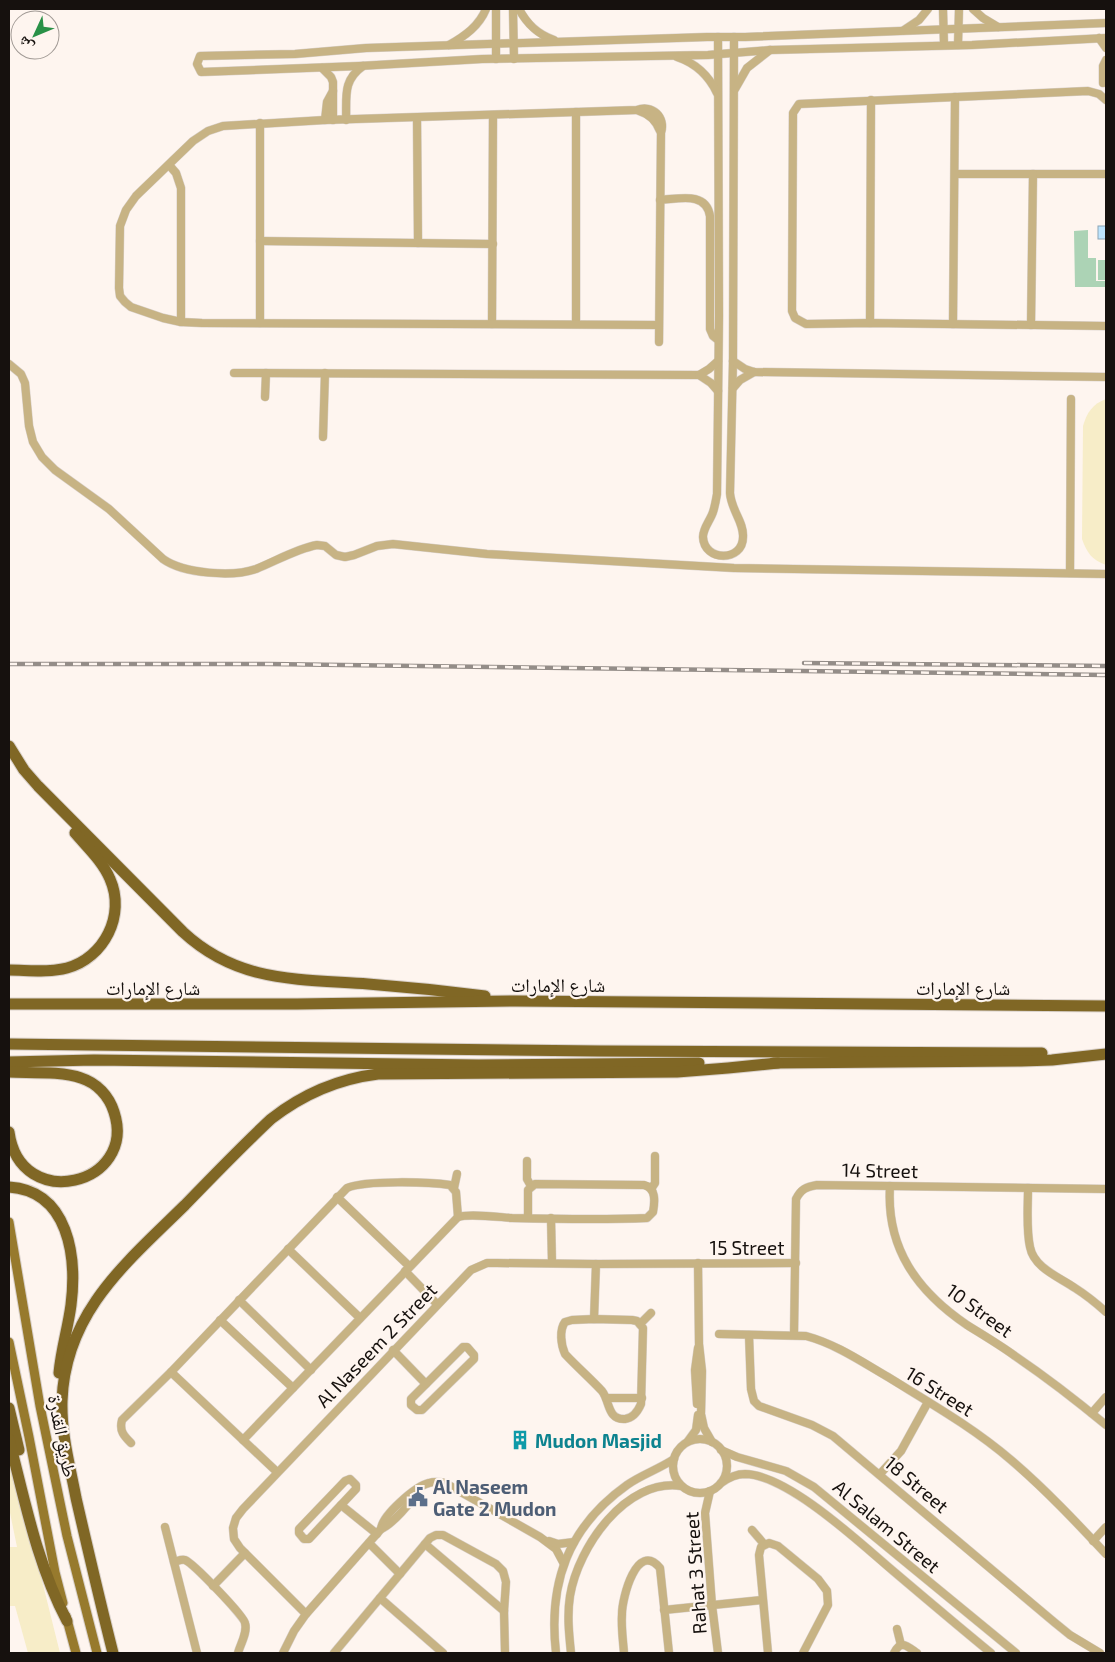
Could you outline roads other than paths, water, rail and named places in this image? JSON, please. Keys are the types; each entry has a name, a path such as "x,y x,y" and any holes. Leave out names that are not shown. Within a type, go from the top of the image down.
{"highway":[{"path":"9,746 24,770 49,797 183,932 201,948 232,965 255,973 278,977 415,987 516,1001"},
{"path":"9,970 56,970 80,963 94,953 105,941 114,918 115,895 108,873 64,820 49,797"},
{"path":"1088,1006 1106,998"},
{"name":"شارع الإمارات","path":"9,1004 296,1004 516,1001 1106,1006"},
{"path":"9,1044 599,1051 1106,1053"},
{"path":"9,1062 104,1060 478,1065 1022,1061 1106,1053"},
{"path":"113,1653 65,1446 62,1411 67,1364 81,1326 95,1301 118,1272 261,1128 286,1107 326,1086 352,1078 378,1074 677,1072 778,1063"},
{"path":"9,1072 69,1075 90,1082 101,1091 110,1103 117,1131 111,1153 97,1170 85,1178 63,1182 49,1180 29,1170 15,1153 9,1132"},
{"path":"9,1187 28,1191 43,1199 55,1211 64,1225 70,1247 71,1304 59,1369 59,1421 75,1513 87,1546"},
{"path":"9,1194 23,1197 37,1204 54,1220 61,1234 67,1274 66,1331"},
{"path":"9,1408 34,1506 38,1550"},
{"path":"9,1439 38,1550 48,1579 67,1621"}],"main road":[{"name":"طريق القدرة","path":"9,1222 40,1406 67,1536 97,1653"},
{"name":"طريق القدرة","path":"9,1342 55,1572 76,1653"}],"street":[{"path":"447,46 471,30 480,20 486,9"},
{"path":"496,9 496,59"},
{"path":"513,9 514,59"},
{"path":"519,9 536,32 560,42"},
{"path":"901,32 919,20 928,9"},
{"path":"943,9 944,45"},
{"path":"958,45 959,9"},
{"path":"973,9 983,18 1000,28"},
{"path":"1106,23 901,32 366,48 296,54 200,56 197,64 201,72 496,59 672,56 770,50 958,45 1103,38 1106,48"},
{"path":"718,37 717,494 713,513 703,536 709,551 724,556 735,553 744,539 742,529 733,510 730,493 733,388 734,37"},
{"path":"733,93 748,68 770,50"},
{"path":"672,56 688,62 702,72 712,84 719,98"},
{"path":"1088,91 1105,81 1103,66 1106,60"},
{"path":"346,120 348,82 353,73 363,66"},
{"path":"322,68 331,77 333,86 329,120"},
{"path":"333,86 348,82"},
{"path":"1106,100 1099,94 1088,91 803,103 796,106 792,117 794,314 798,321 806,324 1106,326"},
{"path":"953,324 955,96"},
{"path":"870,323 871,100"},
{"path":"659,325 181,322 131,307 122,299 119,288 120,232 124,215 136,196 193,141 208,131 230,124 637,110 650,116 657,124 661,133 659,342"},
{"path":"576,112 576,324"},
{"path":"492,324 493,115"},
{"path":"417,118 418,243"},
{"path":"260,123 260,323"},
{"path":"169,165 178,178 181,188 181,322"},
{"path":"955,174 1106,174 1106,167"},
{"path":"1031,325 1033,174"},
{"path":"660,200 695,198 703,202 708,209 710,216 710,329 713,336 718,340"},
{"path":"260,240 493,244"},
{"path":"234,373 699,375 718,360"},
{"path":"733,361 745,369 754,372 1106,377"},
{"path":"9,364 17,369 26,383 30,434 37,449 48,464 109,509 163,560 177,567 190,570 243,572 317,545 325,546 336,555 345,557 377,546 393,544 487,554 734,568 1106,574"},
{"path":"733,388 740,380 754,372"},
{"path":"265,398 266,373"},
{"path":"323,437 325,373"},
{"path":"699,375 711,383 718,391"},
{"path":"1070,573 1071,399"},
{"path":"651,1189 655,1183 655,1156"},
{"path":"527,1161 527,1179 531,1186"},
{"path":"458,1174 454,1188 457,1197 458,1217"},
{"path":"131,1443 121,1431 122,1420 171,1372 337,1196 347,1188 362,1184 445,1184 454,1188"},
{"path":"244,1440 458,1217 528,1218 646,1218 653,1212 654,1193 644,1185 535,1184 528,1190 528,1218"},
{"name":"14 Street","path":"794,1335 796,1199 800,1191 808,1187 817,1185 1106,1189"},
{"name":"10 Street","path":"890,1186 888,1202 892,1230 898,1249 918,1282 954,1315 1014,1355 1106,1425"},
{"path":"1028,1188 1028,1238 1034,1259 1042,1267 1106,1312"},
{"path":"337,1196 407,1268 437,1304"},
{"path":"551,1218 552,1263"},
{"path":"288,1249 360,1318"},
{"name":"Al Naseem 2 Street","path":"306,1614 245,1553 234,1539 233,1528 236,1518 277,1472 464,1276 478,1266 497,1263 698,1263"},
{"path":"681,1486 674,1473 674,1459 676,1452 696,1430 698,1422 698,1374 702,1357 699,1344 698,1263"},
{"name":"15 Street","path":"698,1263 796,1263"},
{"path":"594,1319 596,1264"},
{"path":"239,1300 311,1370"},
{"path":"640,1324 651,1313"},
{"path":"594,1319 632,1320 640,1324 643,1333 642,1398 635,1414 629,1419 621,1419 614,1416 609,1409 606,1398 565,1354 562,1329 565,1322 594,1319"},
{"path":"220,1320 293,1388"},
{"name":"16 Street","path":"719,1334 794,1335 806,1336 829,1343 928,1402 1010,1459 1032,1478 1106,1554"},
{"name":"18 Street","path":"749,1334 751,1389 754,1402 758,1406 823,1429 880,1474 1054,1622 1100,1653"},
{"path":"463,1347 467,1347 474,1354 472,1360 424,1408 417,1410 411,1404 411,1399 426,1384 463,1347"},
{"path":"393,1350 426,1384"},
{"path":"171,1372 277,1472"},
{"path":"571,1653 568,1613 574,1577 600,1530 622,1506 649,1489 667,1485 681,1486 697,1493 710,1491 721,1483 725,1476 726,1458 721,1450 712,1442 704,1428 698,1374"},
{"path":"1092,1413 1106,1397"},
{"path":"606,1398 642,1398"},
{"path":"880,1474 904,1446 928,1402"},
{"path":"686,1442 699,1439 712,1442"},
{"name":"Al Salam Street","path":"721,1450 737,1457 786,1472 814,1487 1016,1653"},
{"path":"556,1653 555,1600 564,1564 574,1542 592,1516 615,1494 642,1476 674,1459"},
{"name":"Al Salam Street","path":"721,1483 736,1475 752,1475 775,1483 803,1498 868,1550 984,1650 991,1653"},
{"path":"350,1479 356,1485 356,1489 341,1505 309,1538 304,1539 299,1533 299,1529 345,1481 350,1479"},
{"path":"283,1653 294,1630 306,1614 369,1543 379,1531 382,1523 396,1512 409,1494 428,1483 445,1483 540,1537 556,1549 564,1564"},
{"name":"Rahat 3 Street","path":"710,1491 705,1513 712,1605 718,1653"},
{"path":"341,1505 379,1531"},
{"path":"165,1526 197,1653"},
{"path":"1093,1541 1106,1527"},
{"path":"752,1530 764,1544"},
{"path":"336,1652 430,1538 436,1535 443,1535 500,1568 506,1576 504,1612 505,1653"},
{"path":"540,1537 558,1544 574,1542"},
{"path":"369,1543 400,1574"},
{"path":"768,1653 759,1556 761,1547 769,1543 778,1546 818,1579 827,1591 828,1605 803,1653"},
{"path":"425,1544 504,1612"},
{"path":"213,1586 245,1553"},
{"path":"174,1562 186,1560 244,1620 246,1628 238,1653"},
{"path":"624,1653 622,1606 637,1566 642,1561 649,1560 656,1563 660,1568 669,1653"},
{"path":"380,1598 443,1653"},
{"path":"664,1610 762,1600"},
{"path":"897,1629 902,1645"},
{"path":"894,1653 898,1646 902,1645 906,1645 916,1653"}],"water":[{"path":"1098,226 1106,226 1106,239 1098,239"}],"railway":[{"path":"804,663 1106,666"},
{"path":"9,664 269,664 1106,675"}],"place":[{"name":"Mudon Masjid","path":"520,1440"},
{"name":"Al Naseem Gate 2 Mudon","path":"418,1497"}]}
